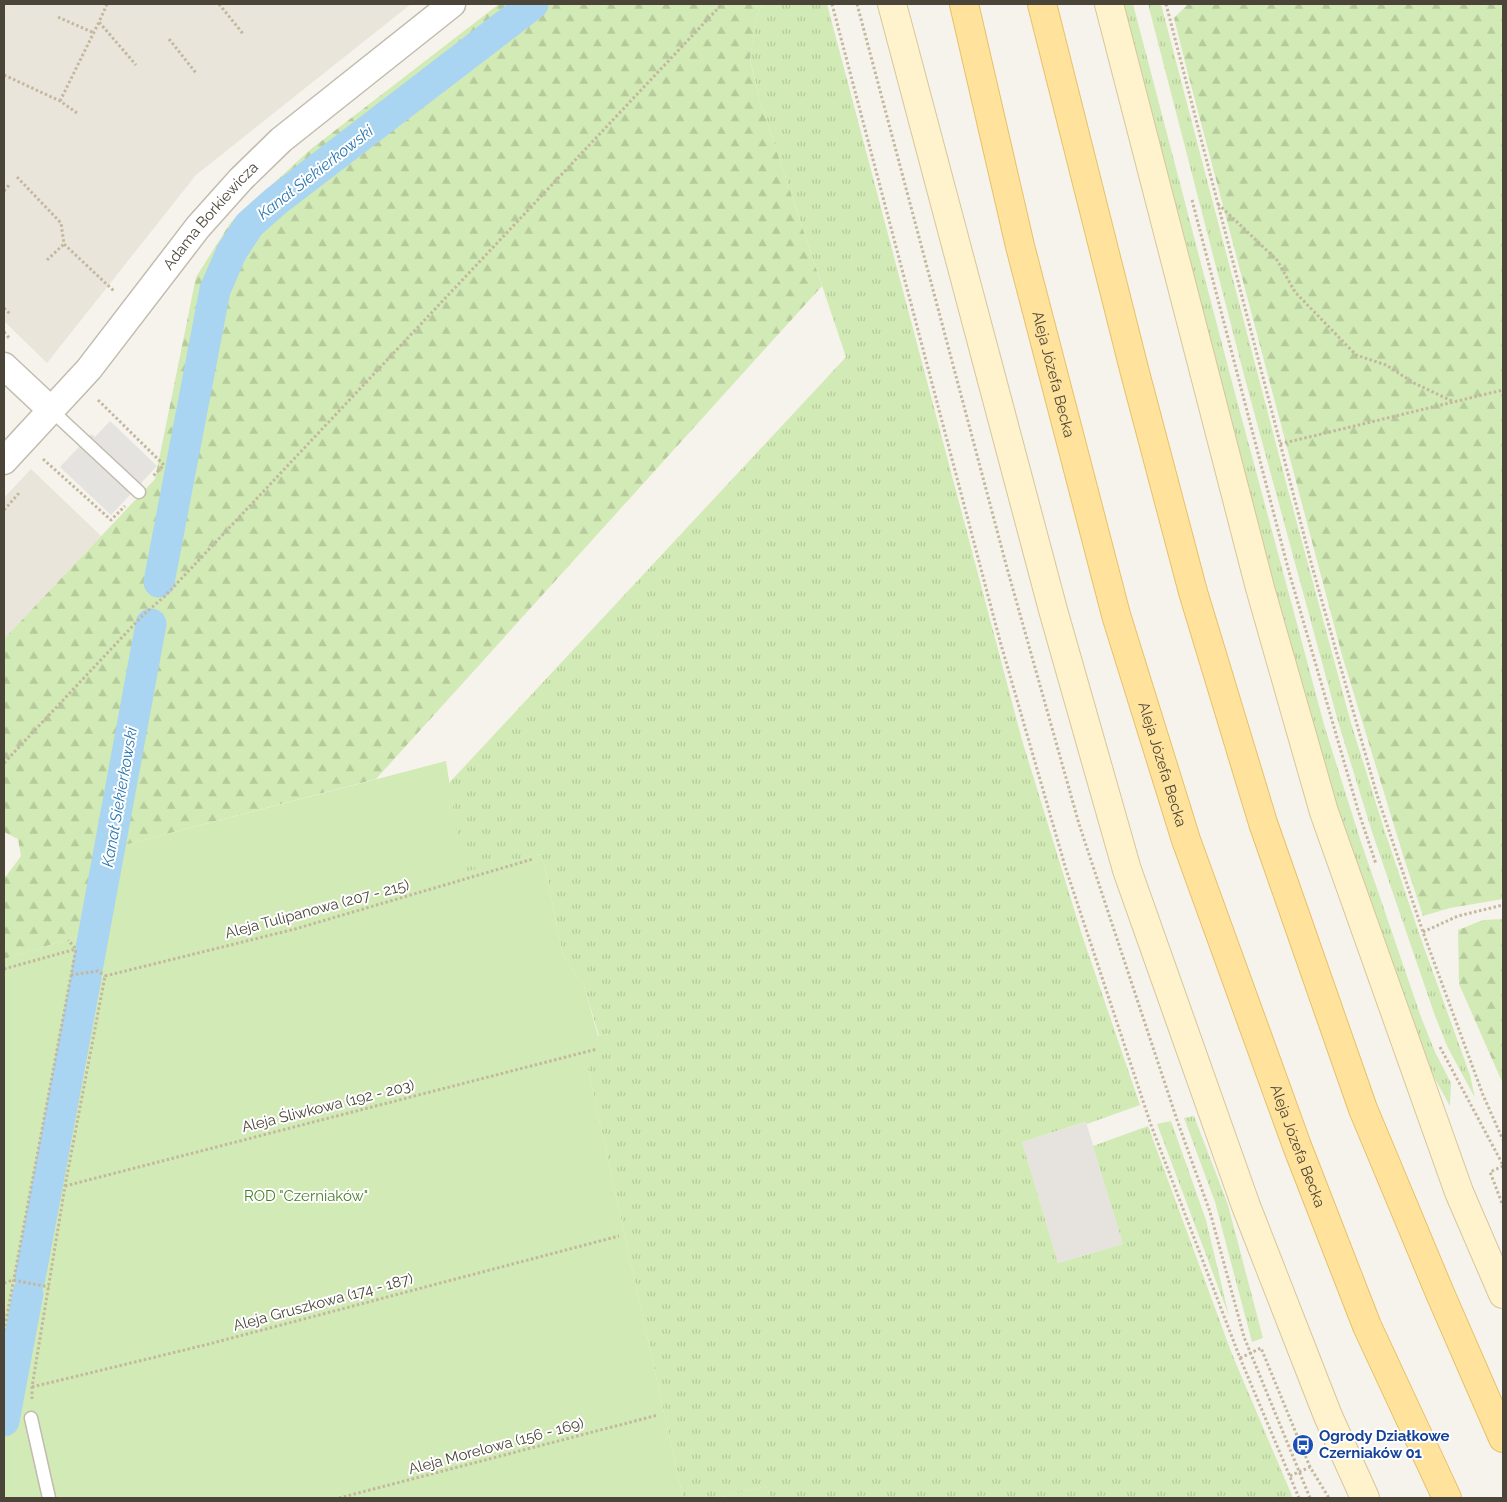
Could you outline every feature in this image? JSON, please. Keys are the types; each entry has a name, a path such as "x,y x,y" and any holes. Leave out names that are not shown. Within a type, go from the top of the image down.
{"main road":[{"path":"892,4 1053,610 1127,870 1246,1206 1328,1416 1365,1498"},
{"path":"946,4 986,104"},
{"name":"Aleja Józefa Becka","path":"964,4 1020,246 1116,615 1186,840 1297,1146 1367,1326 1447,1498"},
{"path":"1108,4 1260,588 1324,812 1459,1192 1503,1294"},
{"path":"1045,12 1134,369 1193,592 1263,823 1363,1109 1503,1438"}],"street":[{"name":"Adama Borkiewicza","path":"4,461 89,369 198,227 241,179 281,140 452,4"},
{"path":"4,366 52,410"}],"lane":[{"path":"52,410 139,492"},
{"path":"31,1418 49,1498"}],"path":[{"path":"60,101 100,22 107,4"},
{"path":"219,4 244,35"},
{"path":"4,764 143,614 165,596 722,4"},
{"path":"832,4 1000,641 1064,866 1151,1125 1240,1358 1299,1498"},
{"path":"1166,4 1312,566 1377,795 1423,932 1483,1095 1503,1140"},
{"path":"58,17 94,33"},
{"path":"100,22 136,66"},
{"path":"169,39 196,73"},
{"path":"4,76 60,101 77,112"},
{"path":"17,177 60,223 64,244 105,282"},
{"path":"4,192 10,184"},
{"path":"1192,198 1289,572 1376,866"},
{"path":"1218,204 1277,260 1295,292 1356,354 1386,365 1414,383 1454,402"},
{"path":"47,260 64,244"},
{"path":"4,308 11,315"},
{"path":"1280,444 1503,390"},
{"path":"4,510 19,493"},
{"name":"Aleja Tulipanowa (207 - 215)","path":"105,976 295,929 533,859"},
{"path":"1423,932 1458,916 1503,905"},
{"path":"68,940 76,949"},
{"path":"4,969 76,949"},
{"path":"4,1331 76,949"},
{"path":"31,1418 32,1387 65,1186 105,976 98,971 71,976"},
{"path":"1438,1040 1503,1166 1490,1172 1503,1206"},
{"name":"Aleja Śliwkowa (192 - 203)","path":"65,1186 596,1049"},
{"name":"Aleja Gruszkowa (174 - 187)","path":"32,1387 205,1345 619,1236"},
{"path":"4,1283 13,1280 49,1287"},
{"path":"1240,1358 1261,1348 1310,1467 1329,1498"},
{"name":"Aleja Morelowa (156 - 169)","path":"339,1498 658,1415"},
{"path":"1290,1476 1310,1467"}],"shaded area":[{"path":"4,4 411,4 196,175 47,363 4,321"},
{"path":"110,421 157,466 111,515 60,467 91,434 95,437"},
{"path":"31,469 101,536 4,639 4,498"},
{"path":"1086,1122 1123,1244 1058,1263 1022,1142"}],"green space":[{"path":"499,4 762,4 756,18 750,59 759,98 822,286 376,779 125,845 97,847 79,936 4,959 4,879 21,856 18,839 4,832 4,639 155,479 196,277 231,222 311,149"},
{"path":"762,4 827,4 1022,740 1082,935 1140,1105 1087,1124 1085,1122 1022,1142 1058,1263 1123,1244 1093,1146 1148,1126 1232,1354 1293,1498 770,1498 767,1486 718,1498 683,1498 586,1060 609,1034 599,1036 584,986 563,956 545,866 540,854 463,873 449,783 846,357 759,98 750,58 756,18"},
{"path":"1122,4 1133,4 1325,728 1360,839 1421,1017 1435,1052 1451,1083 1450,1106 1424,1059 1346,837 1320,752 1283,621"},
{"path":"1148,4 1161,4 1351,723 1421,939 1470,1075 1475,1098 1447,1046 1434,1013 1373,835 1339,725 1245,379"},
{"path":"1188,4 1503,4 1503,899 1450,908 1423,916 1342,655 1187,70 1174,18"},
{"name":"ROD \"Czerniaków\"","path":"446,761 463,872 540,854 545,866 563,956 584,986 598,1036 610,1034 611,1042 600,1044 602,1055 586,1060 683,1498 4,1498 4,959 79,936 97,847 125,845"},
{"path":"1503,919 1503,1084 1459,984 1458,930 1483,920"},
{"path":"1194,1116 1228,1205 1263,1338 1252,1342 1215,1202 1184,1118"},
{"path":"1171,1121 1206,1220 1229,1316 1157,1124"},
{"path":"767,1486 770,1498 718,1498"}],"waterway":[{"name":"Kanał Siekierkowski","path":"159,582 215,290 231,253 249,225 276,201 533,4"},
{"name":"Kanał Siekierkowski","path":"87,970 151,624"},
{"name":"Kanał Siekierkowski","path":"30,1278 86,978"},
{"name":"Kanał Siekierkowski","path":"4,1421 28,1293"}],"place":[{"name":"Ogrody Działkowe Czerniaków 01","path":"1303,1445"}]}
